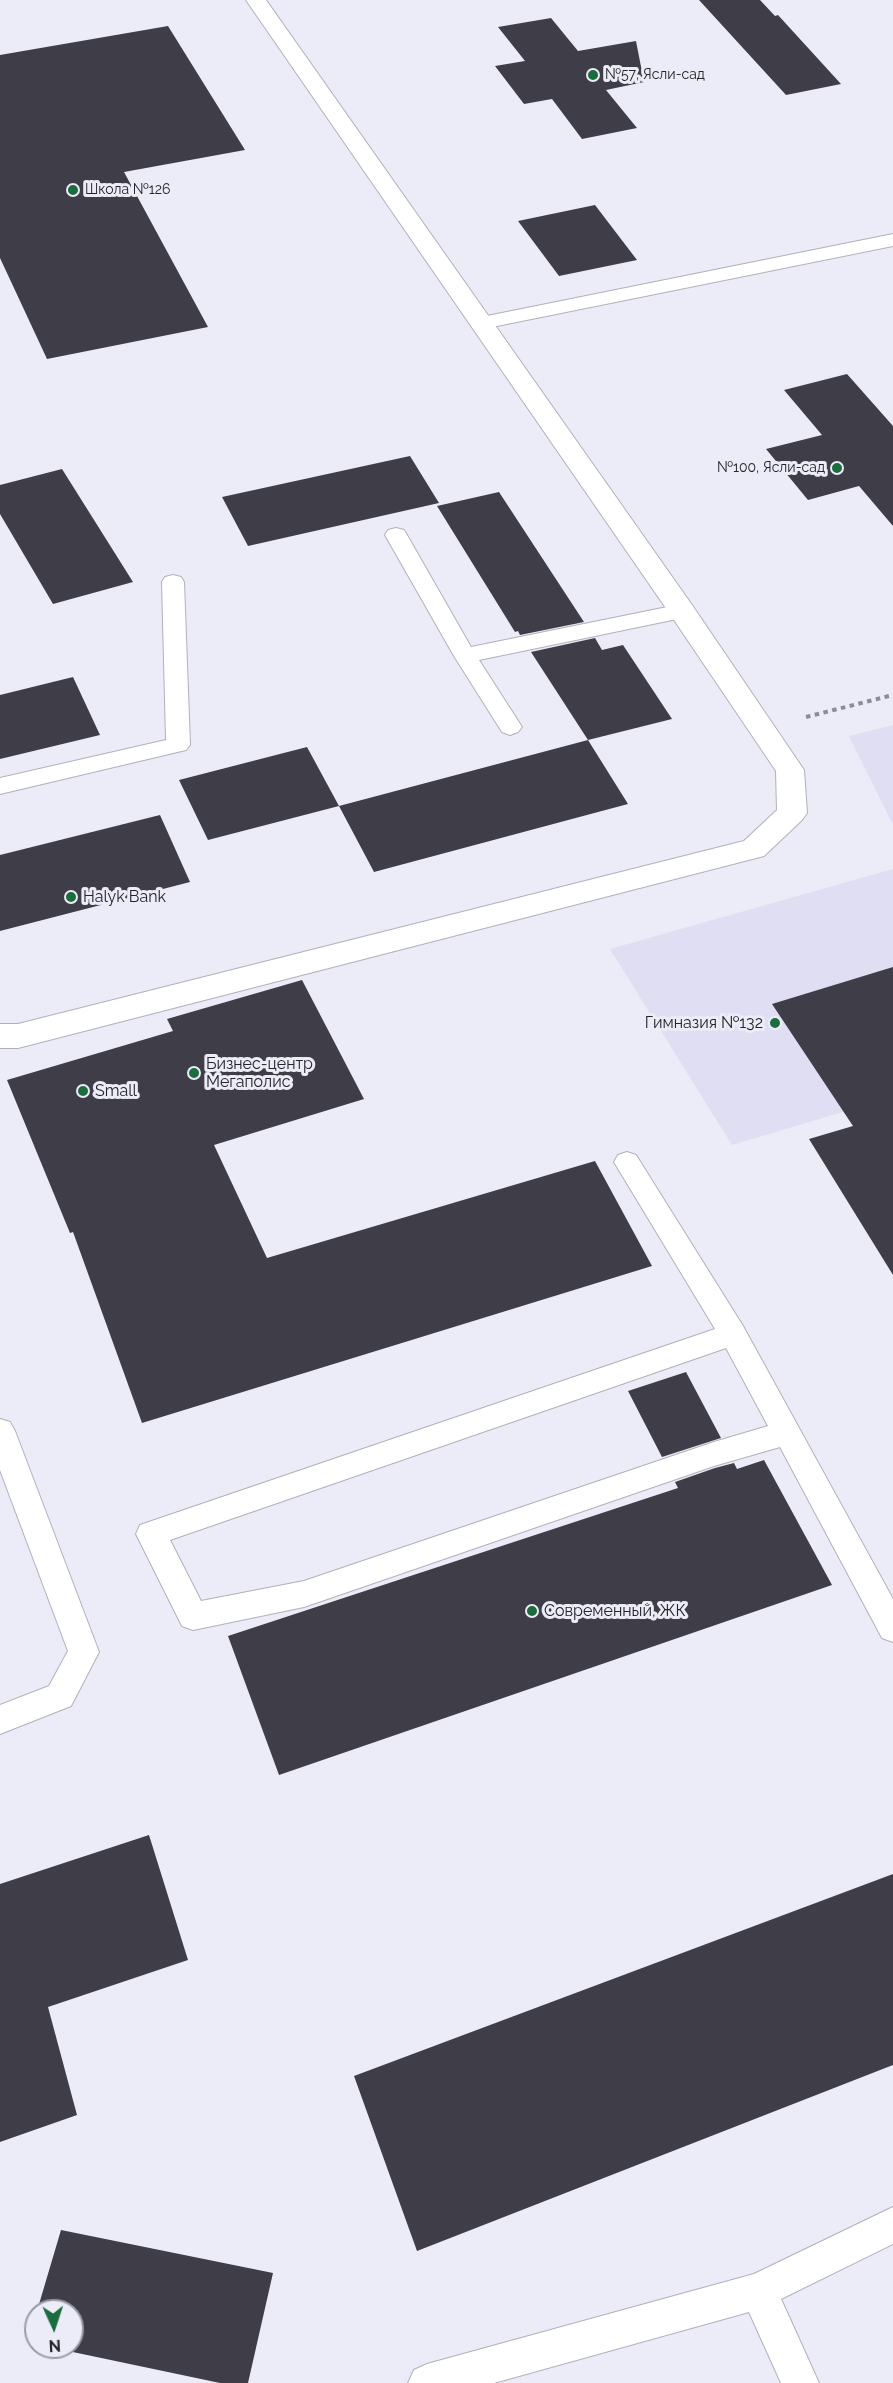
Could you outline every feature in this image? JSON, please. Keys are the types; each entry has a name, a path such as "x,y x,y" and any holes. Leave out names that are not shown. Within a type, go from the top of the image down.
{"street":[{"path":"9,1036 754,849 792,813 790,770 682,611 256,0"}],"lane":[{"path":"482,323 893,240"},
{"path":"396,535 465,656 510,727"},
{"path":"0,786 178,745 173,582"},
{"path":"465,656 682,611"},
{"path":"627,1162 733,1334 893,1628"},
{"path":"733,1334 151,1534 193,1616 304,1594 714,1455 787,1433"},
{"path":"0,1431 84,1652 60,1695 0,1720"},
{"path":"427,2383 758,2291 893,2225"},
{"path":"758,2291 800,2383"}],"path":[{"path":"762,728 893,695"}],"shaded area":[{"path":"893,725 893,825 849,736"},
{"name":"Гимназия №132","path":"893,869 893,1097 732,1145 610,949"}],"building":[{"path":"699,0 760,0 775,16 778,15 841,84 786,95"},
{"path":"551,18 578,51 636,41 644,82 606,90 637,128 582,139 552,99 524,104 495,66 525,61 498,27"},
{"name":"Школа №126","path":"168,26 245,150 124,172 208,327 47,359 0,258 0,55"},
{"path":"595,205 637,260 559,276 518,221"},
{"name":"№100, Ясли-сад","path":"847,374 893,426 893,526 859,486 808,500 766,449 822,435 784,390"},
{"path":"410,456 439,503 248,546 222,497"},
{"path":"62,469 133,582 53,604 0,514 0,485"},
{"path":"499,492 584,622 520,635 518,631 515,632 437,506"},
{"path":"595,638 602,650 623,645 672,719 588,740 531,652"},
{"path":"73,677 100,735 0,759 0,695"},
{"path":"588,740 628,804 374,872 339,806"},
{"path":"307,747 339,806 208,840 179,780"},
{"path":"160,815 190,882 0,931 0,855"},
{"path":"893,967 893,1275 809,1139 853,1126 772,1004"},
{"path":"302,980 364,1099 214,1145 267,1258 595,1161 652,1266 142,1423 73,1232 70,1233 7,1080 173,1031 167,1019"},
{"path":"686,1372 721,1438 662,1457 628,1391"},
{"name":"Современный, ЖК","path":"764,1460 832,1585 279,1775 228,1636 678,1488 675,1482 715,1468 734,1463 737,1469"},
{"path":"149,1835 188,1960 48,2007 77,2115 0,2142 0,1884"},
{"path":"893,1874 893,2065 417,2251 354,2076"},
{"path":"61,2230 273,2273 248,2383 220,2383 84,2354 84,2299 41,2299"}],"place":[{"name":"№57, Ясли-сад","path":"593,75"},
{"name":"Школа №126","path":"73,190"},
{"name":"№100, Ясли-сад","path":"837,468"},
{"name":"Halyk Bank","path":"71,897"},
{"name":"Гимназия №132","path":"775,1023"},
{"name":"Бизнес-центр Мегаполис","path":"194,1073"},
{"name":"Small","path":"83,1091"},
{"name":"Современный, ЖК","path":"532,1611"}]}
